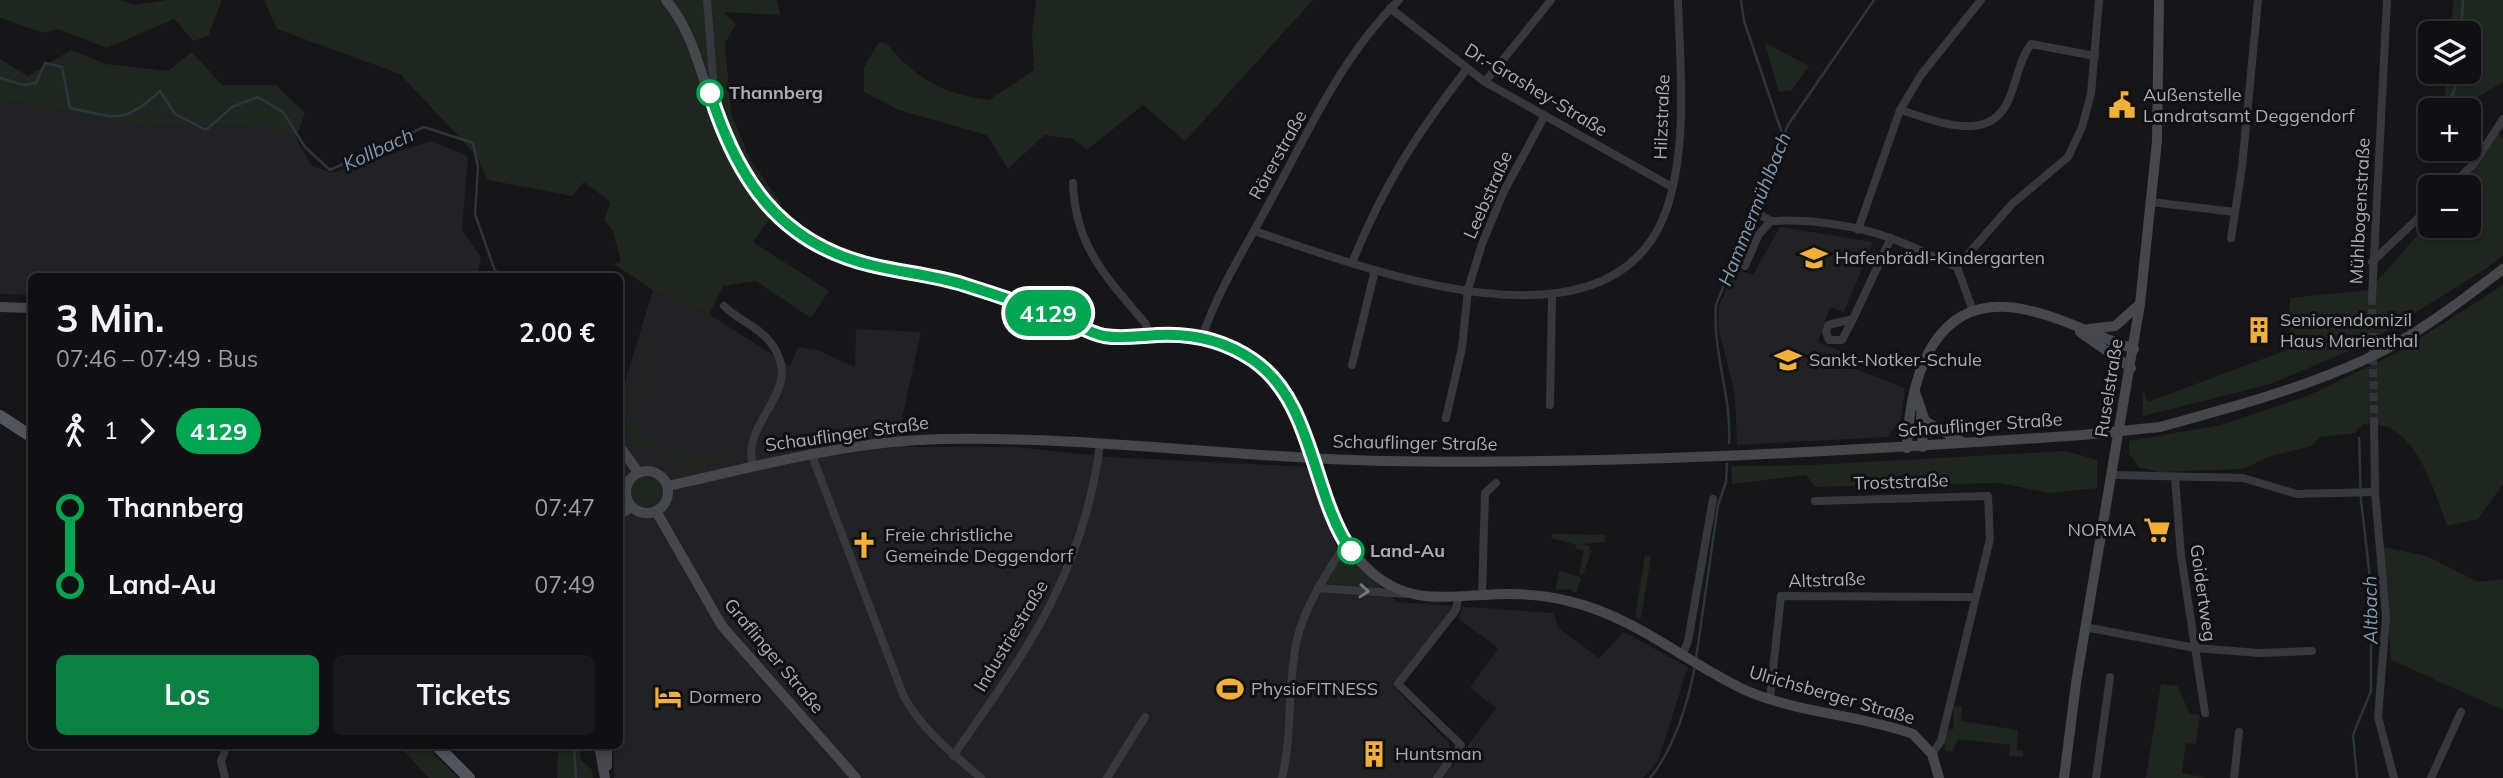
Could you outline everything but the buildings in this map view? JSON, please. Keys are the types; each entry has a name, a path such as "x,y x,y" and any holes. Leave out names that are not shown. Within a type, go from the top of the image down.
{"main road":[{"path":"666,0 681,21 709,90 723,135 764,202 781,222 847,258 937,276 1045,312 1102,336 1127,339 1150,336 1202,337 1227,345 1268,372 1278,384 1307,444"},
{"name":"Ruselstraße","path":"2064,778 2085,627 2140,304 2160,80 2159,0"},
{"name":"Schauflinger Straße","path":"668,486 811,453 939,439 1030,439 1317,459 1497,462 1907,448 2160,427 2260,399 2366,359 2471,294 2503,269"},
{"path":"2076,328 2099,330 2115,326 2140,304"},
{"path":"1907,448 1908,412 1919,372 1934,341 1945,329 1973,312 1998,306 2025,310 2134,349"},
{"path":"0,307 28,308"},
{"path":"2076,328 2093,344 2131,368"},
{"path":"1915,392 1921,411 1923,447"},
{"path":"1921,411 1931,427 1965,443"},
{"path":"0,416 28,434"},
{"path":"623,451 638,472"},
{"name":"Ulrichsberger Straße","path":"1315,467 1346,543 1367,570 1409,594 1551,598 1586,606 1634,625 1743,689 1896,728 1913,734 1932,754"},
{"path":"653,471 659,474 668,486 667,500 656,511 642,512 626,502 628,483 638,472 653,471"},
{"name":"Graflinger Straße","path":"656,511 722,626 856,778"},
{"path":"440,749 469,778"},
{"path":"600,749 605,775"},
{"path":"605,775 607,749"},
{"path":"1932,754 1939,778"}],"street":[{"path":"707,0 713,77 709,90"},
{"name":"Rörerstraße","path":"1202,337 1254,231 1348,64 1399,0"},
{"path":"1485,82 1551,0"},
{"name":"Hilzstraße","path":"1254,231 1375,270 1529,298 1552,296 1602,280 1623,267 1655,231 1667,208 1680,132 1678,0"},
{"path":"1858,230 1899,110 1927,67 1981,0"},
{"path":"1957,267 2012,204 2068,157 2082,127 2091,94 2099,0"},
{"path":"2231,237 2242,167 2258,0"},
{"name":"Mühlbogenstraße","path":"2372,297 2387,0"},
{"name":"Dr.-Grashey-Straße","path":"1390,8 1466,70 1544,117 1672,187"},
{"path":"1899,110 1960,127 1977,127 1990,123 2002,113 2031,44 2095,55"},
{"path":"1352,263 1370,218 1398,163 1466,70"},
{"name":"Leebstraße","path":"1468,289 1504,191 1544,117"},
{"path":"2463,175 2474,164 2503,120"},
{"path":"1073,183 1075,214 1083,242 1145,323 1150,336"},
{"path":"2151,202 2235,212"},
{"path":"1755,212 1771,220 1858,230 1891,238 1957,267 1973,312"},
{"path":"2372,262 2418,218"},
{"path":"1745,266 1759,234 1771,220"},
{"path":"1853,319 1891,238"},
{"path":"1352,365 1375,270"},
{"path":"1446,418 1462,348 1468,289"},
{"path":"1550,405 1552,296"},
{"path":"724,306 755,327 773,345 782,367 781,385 752,443 753,465"},
{"path":"2374,422 2375,492 2386,617 2378,717 2394,778"},
{"name":"Industriestraße","path":"953,755 1055,600 1091,496 1100,444"},
{"path":"811,453 900,690 915,716 942,747 981,778"},
{"path":"2113,475 2243,478 2297,494 2375,492"},
{"name":"Goidertweg","path":"2175,477 2181,555 2205,713"},
{"path":"1482,595 1485,493 1496,483"},
{"name":"Troststraße","path":"1815,501 1988,496 1990,539 1975,597"},
{"path":"1686,656 1713,499"},
{"path":"1282,778 1290,744 1289,701 1298,637 1318,588 1346,543"},
{"path":"1318,588 1409,594"},
{"name":"Altstraße","path":"1770,698 1781,596 1975,597"},
{"path":"1437,778 1461,745 1398,684 1455,611 1459,597"},
{"path":"1932,754 1941,741 1975,597"},
{"path":"2085,627 2195,648 2259,653 2312,651"},
{"path":"2096,778 2110,677"},
{"path":"2431,778 2461,712"},
{"path":"1107,778 1145,717"},
{"path":"2234,778 2239,732"},
{"path":"225,749 221,761 225,778"}],"shaded area":[{"path":"0,0 120,0 134,5 168,0 222,0 208,36 193,41 174,19 107,48 58,29 44,33 0,18"},
{"path":"264,0 777,0 780,15 723,12 736,24 725,43 731,113 751,161 781,203 753,242 829,291 811,318 756,281 723,286 709,314 653,290 614,264 621,261 613,231 604,220 611,202 584,182 572,196 488,180 476,155 400,74 277,29"},
{"path":"1036,0 1313,0 1185,141 1143,105 1087,150 1073,139 1044,135 1008,169 987,135 899,110 864,92 864,67 879,42 886,43 909,67 931,83 943,89 989,100 1034,70 1032,34"},
{"path":"2454,0 2503,0 2503,82 2476,98 2445,98 2446,84 2481,84 2481,21 2451,21"},
{"path":"1765,43 1809,66 1792,90 1779,92"},
{"path":"71,50 106,64 168,71 192,52 222,85 276,85 305,113 296,137 269,125 141,126 0,99 0,59 28,76"},
{"path":"0,99 141,126 269,125 296,137 311,165 331,173 431,141 468,156 462,230 481,257 478,271 482,273 28,273 28,295 0,294"},
{"path":"2498,133 2503,139 2503,255 2487,268 2365,344 2271,384 2143,416 2143,390 2148,402 2289,349 2290,298 2369,290 2418,235 2418,238 2481,238 2481,175 2470,175"},
{"name":"Sankt-Notker-Schule","path":"1780,227 1873,242 1844,312 1830,307 1818,342 1851,355 1848,366 1905,388 1901,419 1888,437 1737,445 1735,395 1718,326 1719,306 1735,269 1753,275"},
{"path":"2503,285 2503,484 2478,519 2447,526 2419,458 2401,436 2384,426 2363,424 2355,433 2320,437 2311,446 2268,457 2243,469 2158,472 2139,467 2129,454 2129,441 2221,425 2307,396 2397,353"},
{"path":"653,290 709,314 790,366 798,347 817,350 855,367 856,329 921,332 900,428 906,447 1016,447 1109,457 1308,467 1335,544 1397,602 1554,613 1558,628 1599,658 1624,632 1688,667 1658,761 1643,778 614,778 613,749 623,749 623,384","holes":["1463,607 1459,619 1498,648 1470,688 1496,708 1451,768 1449,743 1394,687"]},
{"path":"649,350 653,351 654,361 630,421 641,428 639,433 664,444 662,449 638,448 623,432 623,425 646,367"},
{"path":"675,449 697,459 739,453 737,457 681,471 677,458 670,454"},
{"path":"2066,451 2097,460 2097,488 2050,493 2000,483 1815,487 1806,475 1732,484 1731,466 1813,465"},
{"path":"646,475 657,480 662,491 657,502 646,507 635,502 630,491 635,480"},
{"path":"1552,534 1605,535 1605,542 1582,544 1590,546 1588,553 1593,547 1583,575 1579,574 1584,551 1575,548 1577,545 1551,538"},
{"path":"2383,547 2427,556 2478,582 2503,579 2503,710 2391,660"},
{"path":"1645,555 1651,557 1641,618 1635,617"},
{"path":"1346,558 1371,579 1371,584 1336,585 1329,577 1340,559"},
{"path":"1560,570 1581,578 1576,593 1570,589 1555,590"},
{"path":"2161,684 2177,686 2190,714 2200,715 2196,744 2186,743 2182,773 2207,778 2146,778"},
{"path":"1954,706 1962,707 1961,721 2018,730 2017,750 2023,751 2023,757 2009,756 2010,745 1958,739 1952,752 1944,750 1948,729 1954,729"},
{"path":"402,749 429,749 458,778 429,778"},
{"path":"558,749 582,749 580,759 592,770 593,778 557,778"}],"waterway":[{"path":"1741,0 1744,21 1783,136"},
{"name":"Hammermühlbach","path":"1729,443 1728,408 1717,340 1716,305 1788,125 1874,0"},
{"name":"Altbach","path":"2462,21 2463,0"},
{"name":"Kollbach","path":"0,78 24,85 36,83 45,63 62,67 70,108 109,116 128,114 160,91 175,114 206,130 232,107 258,97 283,112 305,147 330,170 424,127 473,143 478,167 475,214 495,271 500,273"},
{"name":"Altbach","path":"2451,98 2456,84"},
{"name":"Altbach","path":"2357,778 2353,735 2371,691 2371,587 2361,500 2359,438"},
{"name":"Hammermühlbach","path":"1696,659 1718,505 1726,482 1727,464"},
{"name":"Hammermühlbach","path":"1650,778 1659,766 1679,725 1695,666"},
{"name":"Kollbach","path":"574,749 576,778"}],"tunnel":[{"path":"2372,297 2374,422"}],"bus line":[{"name":"4129","path":"710,93 723,135 764,202 781,222 810,240 847,258 873,266 937,276 1045,312 1102,336 1127,339 1160,335 1202,337 1227,345 1252,359 1278,384 1300,425 1336,525 1351,551"}],"place":[{"name":"Thannberg","path":"710,93"},
{"name":"Außenstelle Landratsamt Deggendorf","path":"2122,105"},
{"name":"Hafenbrädl-Kindergarten","path":"1814,258"},
{"name":"Seniorendomizil Haus Marienthal","path":"2259,330"},
{"name":"Sankt-Notker-Schule","path":"1788,360"},
{"name":"NORMA","path":"2157,530"},
{"name":"Freie christliche Gemeinde Deggendorf","path":"864,545"},
{"name":"Land-Au","path":"1351,551"},
{"name":"PhysioFITNESS","path":"1230,689"},
{"name":"Dormero","path":"668,697"},
{"name":"Huntsman","path":"1374,754"}]}
